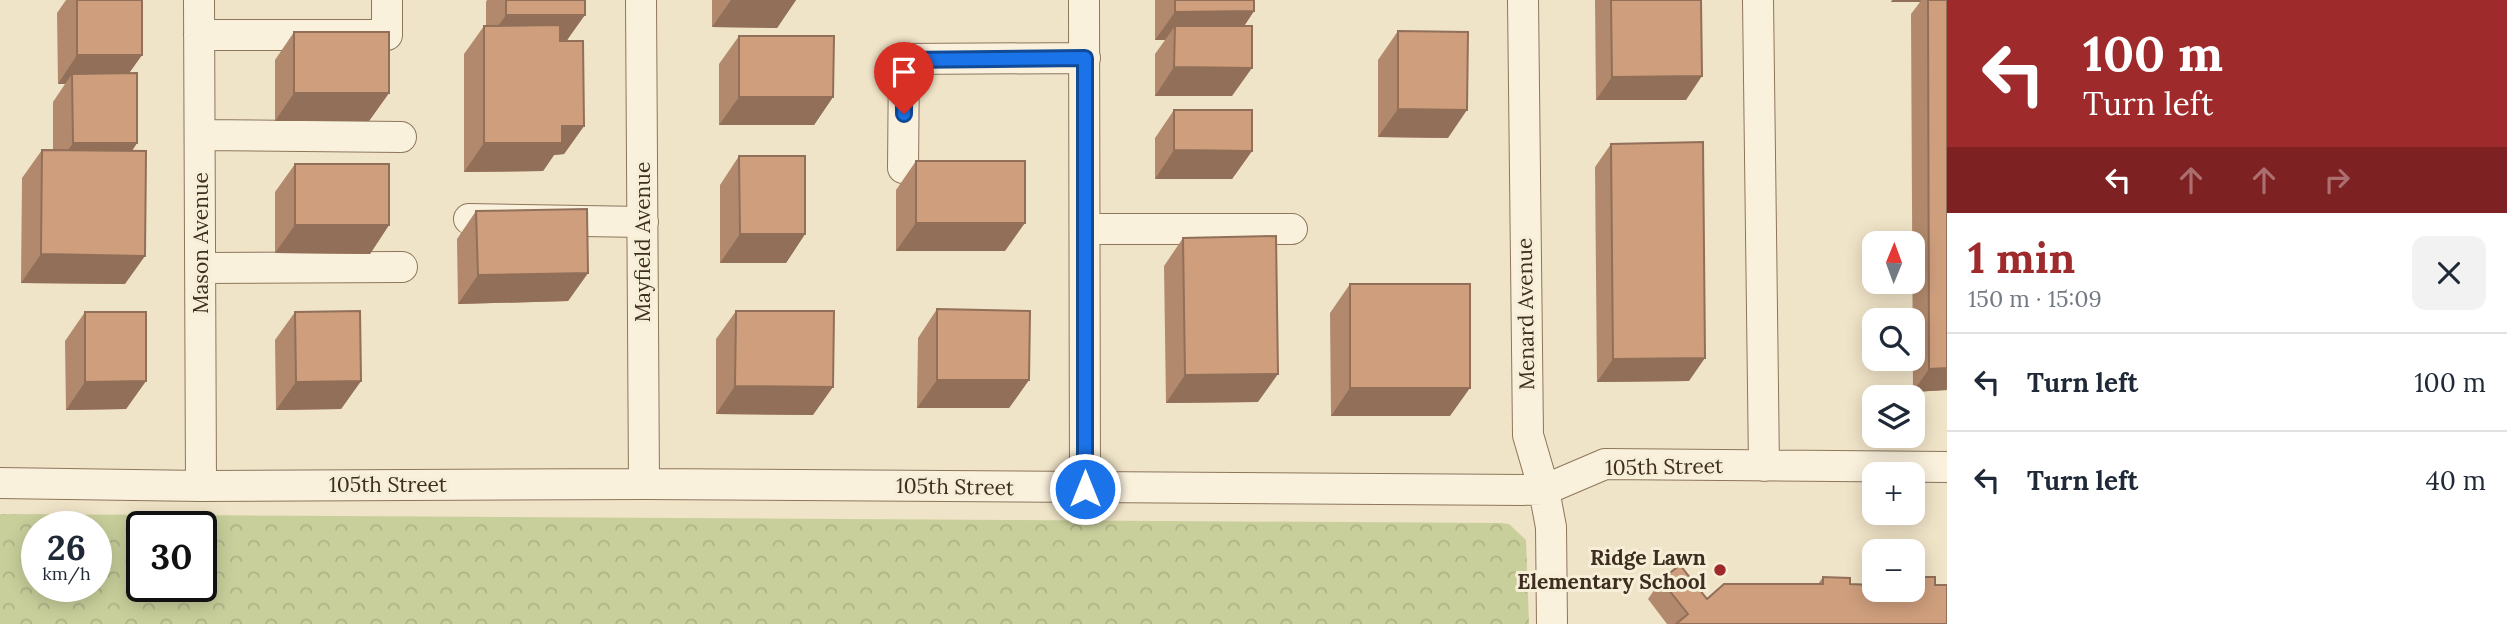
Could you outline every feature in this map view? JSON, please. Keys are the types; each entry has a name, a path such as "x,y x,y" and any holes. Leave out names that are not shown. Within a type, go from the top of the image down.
{"street":[{"name":"Mason Avenue","path":"199,0 201,486"},
{"path":"199,35 387,34 387,0"},
{"name":"Mayfield Avenue","path":"641,0 645,484"},
{"path":"1084,0 1085,489"},
{"name":"Menard Avenue","path":"1523,0 1528,435 1552,527 1552,624"},
{"path":"1758,0 1764,466"},
{"path":"903,168 904,60 1085,58"},
{"path":"201,135 401,137"},
{"path":"468,219 643,222"},
{"path":"1085,229 1292,229"},
{"path":"200,268 402,267"},
{"name":"105th Street","path":"0,483 1544,490 1605,464 1947,467"}],"green space":[{"path":"0,514 21,514 21,602 112,602 112,515 126,515 126,602 217,602 217,515 1501,523 1509,524 1526,540 1529,624 0,624"}],"building":[{"path":"77,0 142,0 142,55 77,55"},
{"path":"506,0 585,0 585,15 506,15"},
{"path":"1175,0 1254,0 1254,11 1175,12"},
{"path":"1611,0 1701,0 1702,76 1612,77"},
{"path":"1928,0 1947,0 1947,368 1929,369"},
{"path":"560,25 560,41 583,41 584,126 562,126 562,143 484,143 484,26"},
{"path":"1175,26 1252,26 1252,68 1174,67"},
{"path":"1398,31 1468,32 1467,110 1398,109"},
{"path":"294,32 389,32 389,93 294,93"},
{"path":"739,36 834,36 833,97 739,97"},
{"path":"137,73 137,143 73,143 72,74"},
{"path":"1174,110 1252,110 1252,151 1174,150"},
{"path":"1703,142 1705,358 1613,359 1611,144"},
{"path":"42,150 146,151 145,256 41,254"},
{"path":"739,156 805,156 805,234 740,234"},
{"path":"916,161 1025,161 1025,223 916,223"},
{"path":"295,164 389,164 389,225 295,225"},
{"path":"587,209 588,273 478,275 476,211"},
{"path":"1276,236 1278,374 1185,375 1183,238"},
{"path":"1350,284 1470,284 1470,388 1350,388"},
{"path":"937,309 1030,311 1029,380 937,380"},
{"path":"360,311 361,381 296,382 295,312"},
{"path":"736,311 834,311 833,387 735,386"},
{"path":"85,312 146,312 146,381 85,382"},
{"path":"1680,565 1707,599 1724,584 1823,584 1823,577 1850,578 1850,584 1862,584 1862,602 1925,602 1925,577 1935,577 1935,585 1947,585 1947,624 1676,624 1688,614 1661,580"}],"place":[{"name":"Ridge Lawn Elementary School","path":"1720,570"}],"route":[{"path":"904,114 904,60 1085,58 1085,489"}]}
